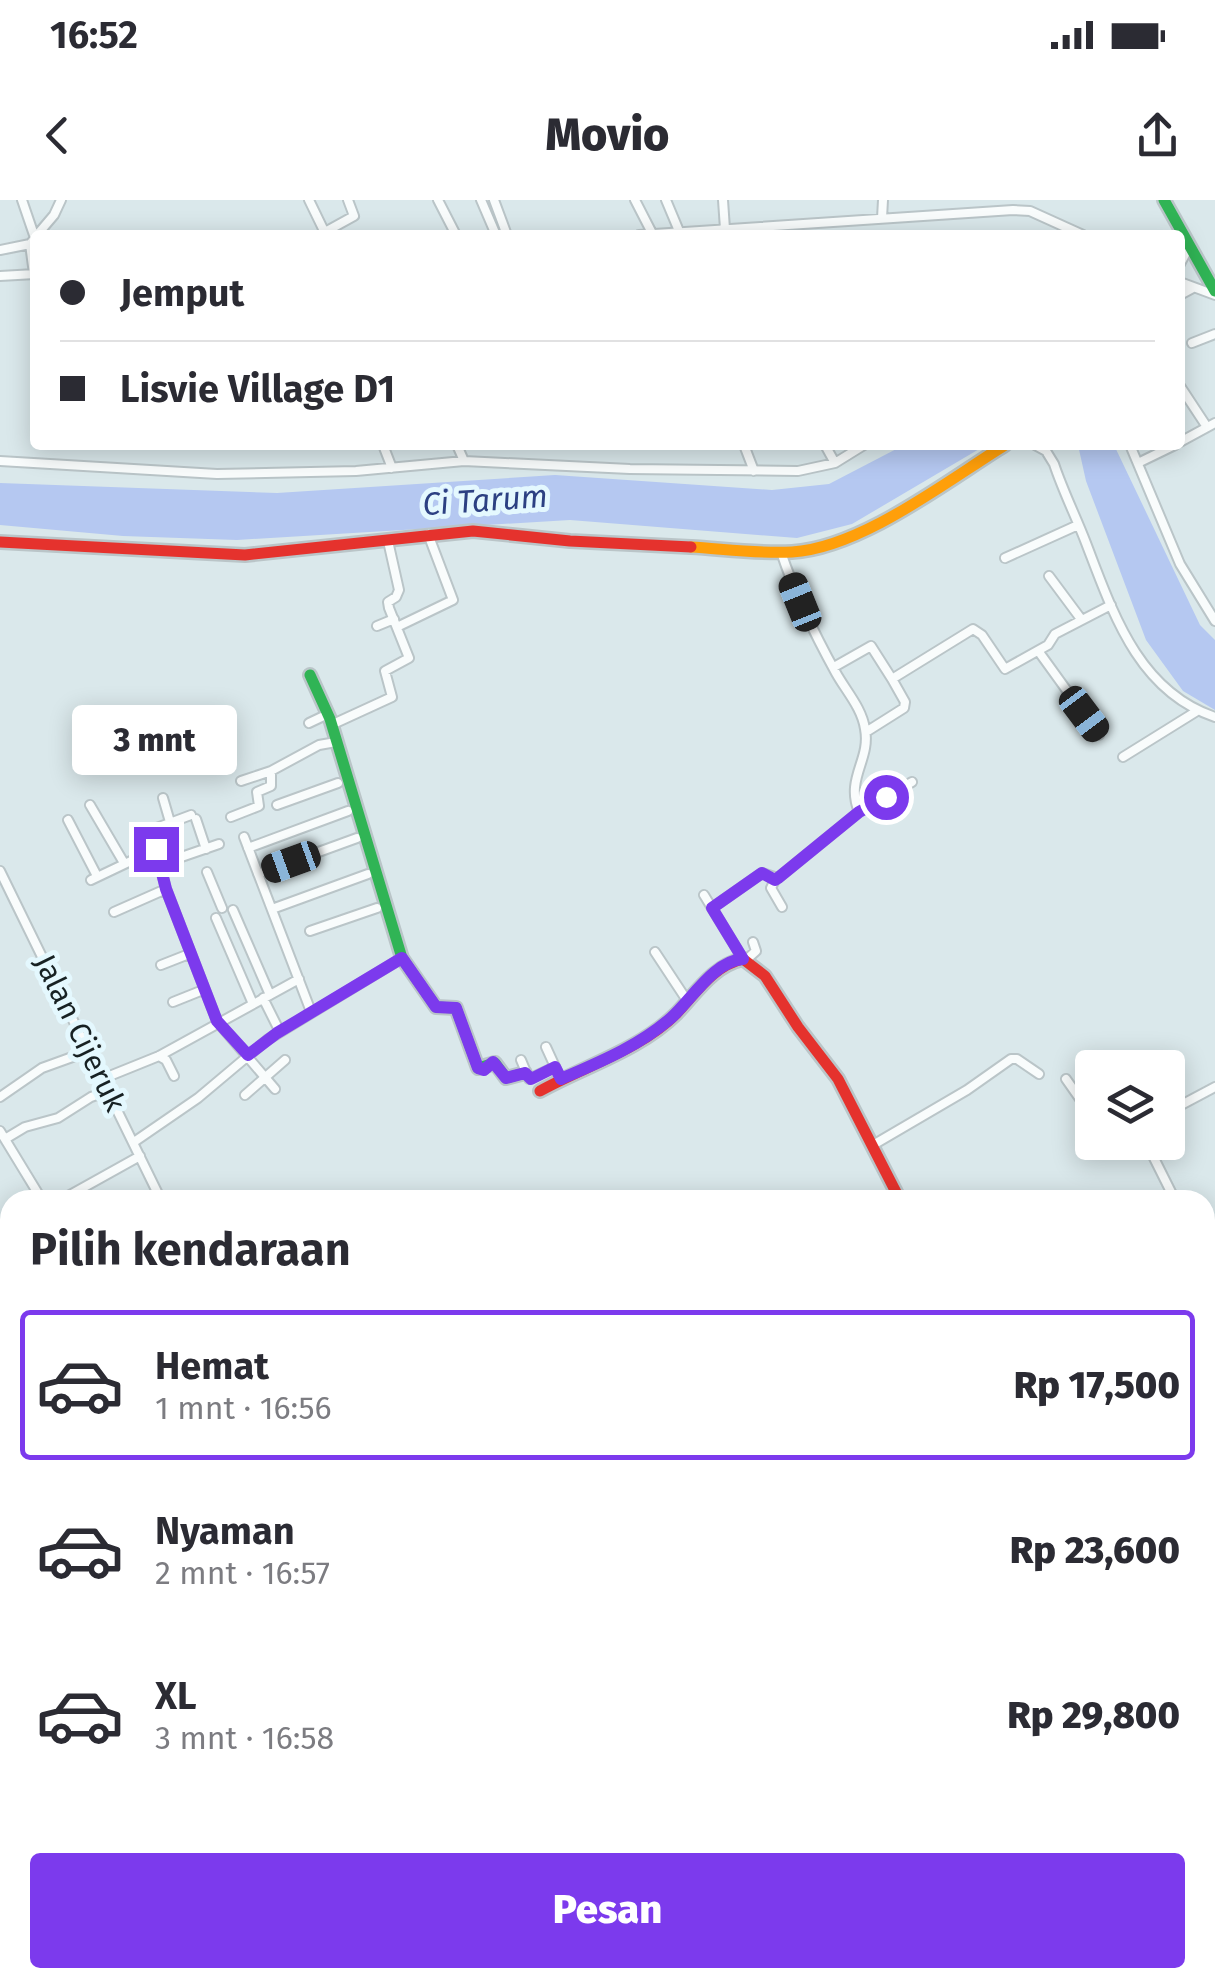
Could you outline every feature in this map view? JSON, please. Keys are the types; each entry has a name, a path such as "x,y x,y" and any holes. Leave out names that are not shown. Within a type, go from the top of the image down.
{"street":[{"path":"22,200 31,230"},
{"path":"309,200 324,230"},
{"path":"332,230 354,216 348,200"},
{"path":"438,200 453,230"},
{"path":"482,200 494,230"},
{"path":"494,200 505,230"},
{"path":"635,200 651,230"},
{"path":"666,200 677,230"},
{"path":"723,200 725,228"},
{"path":"882,218 883,200"},
{"path":"1164,200 1181,230"},
{"path":"42,230 60,201"},
{"path":"702,230 1030,210 1072,230"},
{"path":"1185,238 1215,293"},
{"path":"0,250 30,240"},
{"path":"1185,256 1190,247"},
{"path":"0,276 30,274"},
{"path":"1185,284 1215,293"},
{"path":"1185,292 1193,288"},
{"path":"1192,343 1215,334"},
{"path":"1185,392 1211,425 1185,440"},
{"path":"385,450 392,468"},
{"path":"459,450 464,460"},
{"path":"746,450 754,471"},
{"path":"828,450 835,462"},
{"path":"0,462 217,474 392,468 464,460 798,472 835,462 855,450"},
{"path":"0,542 245,555 472,531 570,541 780,552 843,541 997,450"},
{"path":"1041,450 1050,458 1110,605 1142,664 1169,693 1197,711 1215,717"},
{"path":"1132,450 1180,564 1215,621"},
{"path":"1138,463 1165,450"},
{"path":"1005,558 1078,525"},
{"path":"376,626 396,623 448,605 452,600 428,534"},
{"path":"309,723 330,720 392,697 385,671 409,657 388,602 399,590 388,541"},
{"path":"780,552 800,602 856,705 866,732 866,747 854,782 859,812"},
{"path":"1049,576 1080,619"},
{"path":"892,679 973,629 982,634 1004,669 1038,652 1055,634 1110,605"},
{"path":"834,667 871,646 905,702 904,708 866,732"},
{"path":"1038,652 1099,735"},
{"path":"310,675 330,720 402,958 436,1007 456,1008 478,1068 484,1070 493,1062 506,1078 523,1067 531,1079 558,1073 643,1040 724,965 745,960 756,950 754,942"},
{"path":"1123,757 1197,711"},
{"path":"242,780 271,771 318,746 336,742"},
{"path":"257,792 271,786 271,771"},
{"path":"232,817 258,807 252,777"},
{"path":"782,907 770,888 775,880 859,812 912,782"},
{"path":"277,805 338,783"},
{"path":"163,798 170,822"},
{"path":"90,805 124,862"},
{"path":"248,848 348,811"},
{"path":"206,849 193,817 150,830 188,954 217,1021 275,1089"},
{"path":"68,820 94,878 156,849"},
{"path":"244,837 310,1009"},
{"path":"258,874 357,838"},
{"path":"160,864 219,844"},
{"name":"Jalan Cijeruk","path":"0,871 156,1190"},
{"path":"207,872 222,908"},
{"path":"712,908 762,873 775,880"},
{"path":"272,909 368,874"},
{"path":"114,912 166,889"},
{"path":"704,895 745,960 770,984 828,1062 894,1190"},
{"path":"310,932 378,908"},
{"path":"233,910 276,1026"},
{"path":"216,918 253,1004"},
{"path":"655,952 688,1002"},
{"path":"161,965 188,954"},
{"path":"134,1142 198,1098 277,1033 402,958"},
{"path":"102,1079 160,1056 298,979"},
{"path":"173,1002 204,990"},
{"path":"546,1046 558,1073"},
{"path":"0,1097 42,1068 89,1051"},
{"path":"160,1056 174,1076"},
{"path":"872,1145 1012,1060 1017,1059 1040,1074"},
{"path":"246,1095 285,1060"},
{"path":"540,1091 558,1073"},
{"path":"1066,1079 1075,1092"},
{"path":"1185,1103 1215,1086"},
{"path":"36,1190 3,1140 25,1127 58,1118 108,1091"},
{"path":"79,1190 140,1156"},
{"path":"1155,1160 1170,1190"}],"water":[{"name":"Ci Tarum","path":"894,450 978,450 852,524 797,538 570,520 237,540 123,536 0,525 0,483 277,493 555,475 772,490 829,484"},
{"path":"1079,450 1116,450 1200,625 1215,640 1215,710 1183,691 1146,640 1086,481"}],"traffic: fast":[{"path":"1164,200 1181,230"},
{"path":"1185,237 1215,291"},
{"path":"310,675 330,719 402,958 436,1007 456,1008 478,1068 495,1063 506,1078 525,1073"}],"traffic: slow":[{"path":"691,547 754,552 819,548 874,526 997,450"}],"traffic: jam":[{"path":"0,542 245,555 473,531 691,547"},
{"path":"540,1091 646,1037 677,1013 714,974 743,959 765,976 838,1079 895,1190"}],"route":[{"path":"156,849 188,954 217,1021 248,1055 277,1033 402,958 432,1004 456,1008 480,1070 493,1062 506,1078 525,1073 531,1079 555,1067 561,1079 643,1040 724,965 743,959 712,908 762,873 775,880 859,812 886,797"}]}
